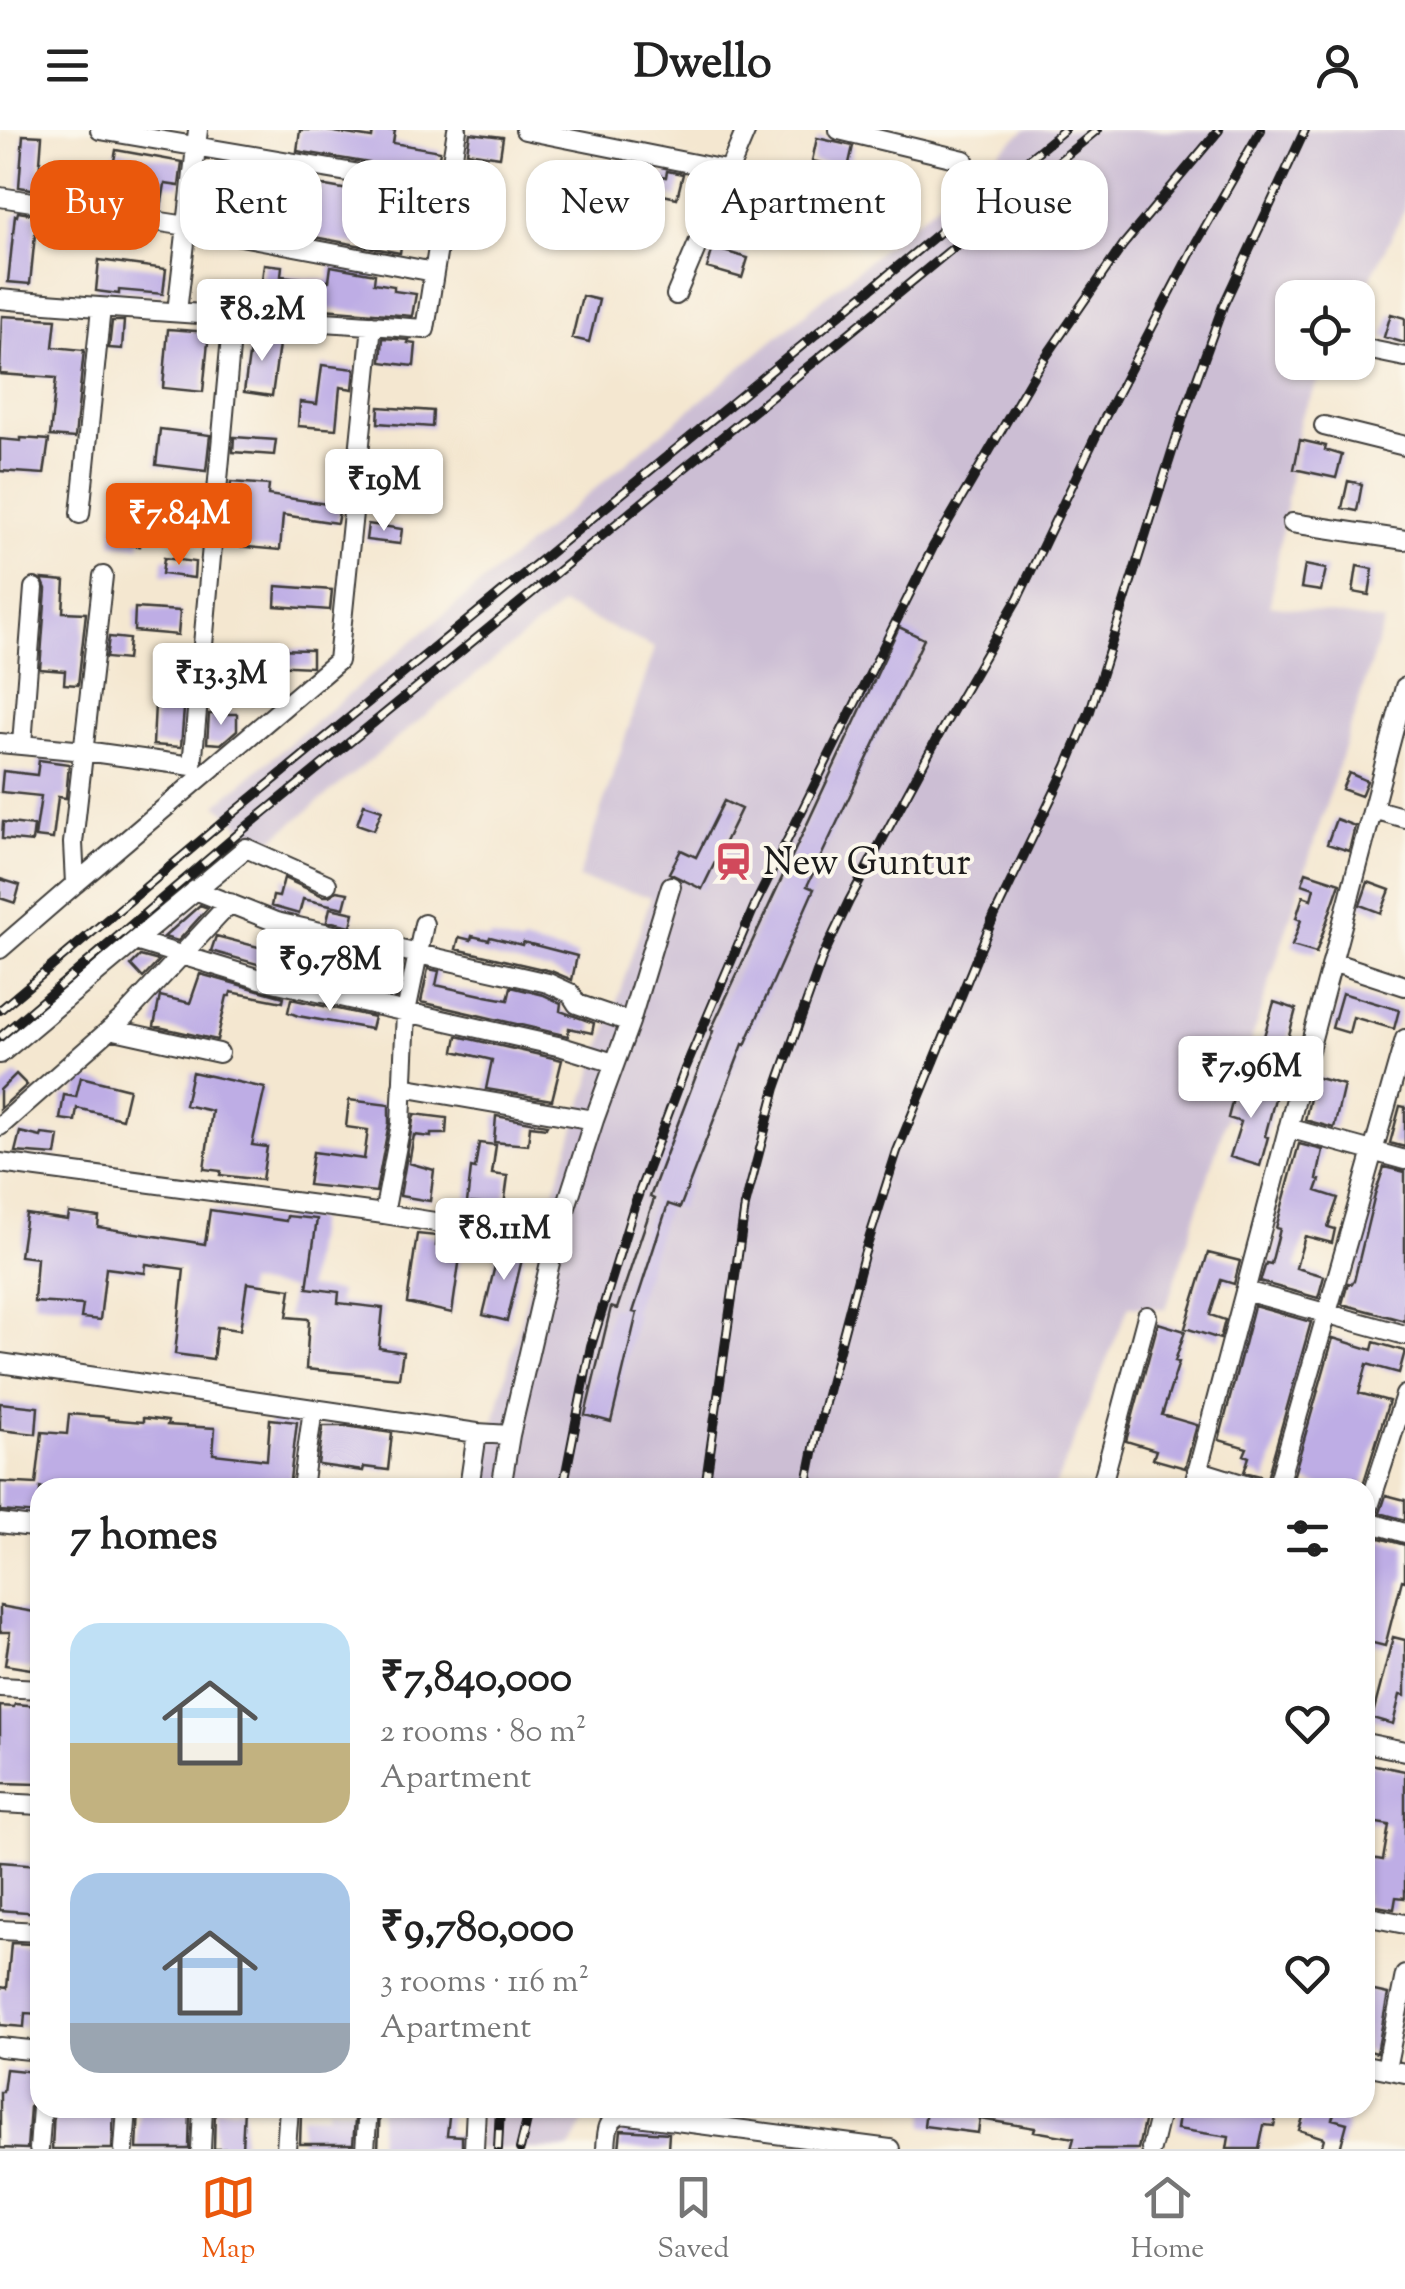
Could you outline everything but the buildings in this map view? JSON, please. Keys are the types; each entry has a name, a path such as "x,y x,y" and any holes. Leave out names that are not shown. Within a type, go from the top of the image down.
{"street":[{"path":"100,130 197,138 342,167"},
{"path":"452,160 457,130"},
{"path":"524,130 685,162"},
{"path":"734,160 746,130"},
{"path":"839,130 964,160"},
{"path":"0,197 180,225"},
{"path":"177,312 184,250"},
{"path":"316,250 434,272"},
{"path":"0,300 425,328 438,250"},
{"path":"676,295 696,250"},
{"path":"80,514 101,308"},
{"path":"0,745 85,750 192,766 233,314"},
{"path":"0,949 338,662 372,324"},
{"path":"1375,351 1405,357"},
{"path":"1324,426 1405,446"},
{"path":"1292,523 1405,540"},
{"path":"75,884 74,843 103,576"},
{"path":"22,744 34,588"},
{"path":"1195,1478 1405,687"},
{"path":"1373,808 1405,818"},
{"path":"0,1054 246,848 326,884"},
{"path":"503,1478 555,1242 630,1022 671,886"},
{"path":"195,890 276,922 548,983 570,993 577,1004 630,1022"},
{"path":"0,1126 110,1028 230,903"},
{"path":"384,1214 400,1124 406,1012 424,924"},
{"path":"135,941 260,979 562,1047 614,1063"},
{"path":"1332,962 1405,986"},
{"path":"110,1028 220,1054"},
{"path":"1281,1478 1405,1039"},
{"path":"402,1087 594,1120"},
{"path":"1288,1128 1405,1160"},
{"path":"0,1163 384,1214 555,1242"},
{"path":"1245,1291 1405,1335"},
{"path":"1104,1478 1147,1316"},
{"path":"0,1363 510,1435"},
{"path":"1375,1489 1405,1395"},
{"path":"303,1478 313,1409"},
{"path":"470,1478 477,1433"},
{"path":"0,1523 30,1527"},
{"path":"1375,1523 1405,1533"},
{"path":"0,1687 30,1688"},
{"path":"1375,1745 1405,1751"},
{"path":"0,1803 30,1804"},
{"path":"1375,1918 1405,1924"},
{"path":"0,1930 30,1932"},
{"path":"1386,2069 1405,1974"},
{"path":"0,2047 30,2050"},
{"path":"1375,2067 1405,2073"},
{"path":"40,2149 42,2118"},
{"path":"124,2149 127,2118"},
{"path":"200,2149 202,2118"},
{"path":"286,2149 288,2118"},
{"path":"364,2149 367,2118"},
{"path":"474,2149 476,2118"},
{"path":"606,2149 613,2118"},
{"path":"653,2118 890,2149"},
{"path":"1151,2149 1158,2118"}],"shaded area":[{"path":"1025,130 1405,130 1405,209 1370,280 1275,280 1275,380 1320,380 1300,419 1270,605 1384,622 1166,1309 1129,1306 1059,1478 483,1478 489,1441 555,1188 651,897 578,879 655,648 562,605 263,847 217,804 881,250 921,250 921,217 941,200 941,250 1108,250 1108,160 989,160"},
{"path":"480,2118 586,2118 570,2149 478,2149"}],"railway":[{"path":"0,1010 1064,130"},
{"path":"0,1037 245,828 1097,130"},
{"path":"565,1478 591,1346 634,1206 685,1069 755,905 933,547 1036,371 1123,245 1219,130"},
{"path":"706,1478 745,1206 776,1088 823,956 941,731 1018,598 1103,421 1196,243 1261,130"},
{"path":"808,1478 864,1255 897,1151 991,923 1090,711 1183,417 1223,306 1305,130"},
{"path":"498,2149 500,2118"},
{"path":"520,2149 528,2118"}],"place":[{"name":"New Guntur","path":"733,861"}]}
